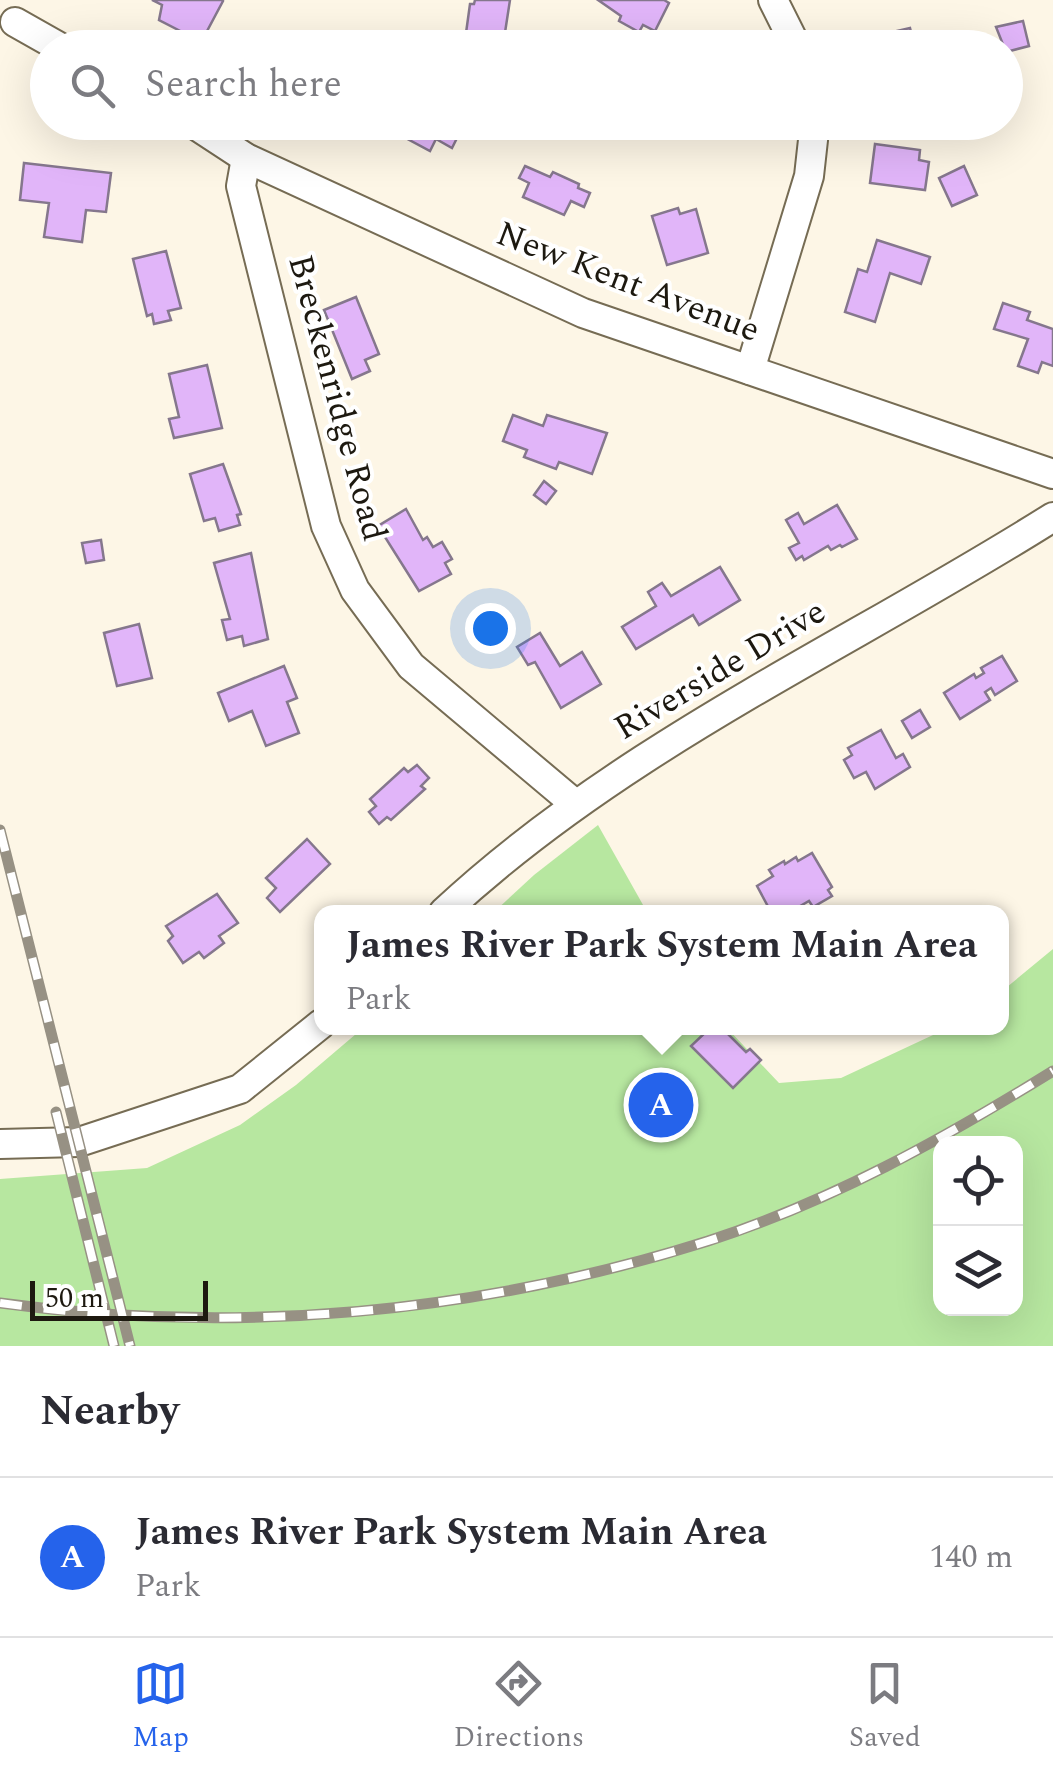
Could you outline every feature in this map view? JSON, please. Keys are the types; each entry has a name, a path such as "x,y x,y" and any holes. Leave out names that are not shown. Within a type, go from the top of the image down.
{"street":[{"path":"773,0 788,30"},
{"path":"15,22 30,30"},
{"name":"New Kent Avenue","path":"218,140 246,158 583,313 1053,474"},
{"path":"750,370 809,176 813,140"},
{"name":"Breckenridge Road","path":"246,158 241,186 326,526 355,590 410,666 575,804"},
{"name":"Riverside Drive","path":"452,905 575,804 839,640 1053,517"},
{"path":"0,1144 79,1142 240,1089 314,1030"}],"green space":[{"path":"598,825 643,905 502,905"},
{"path":"1053,949 1053,1346 0,1346 0,1179 147,1168 240,1125 296,1085 355,1035 734,1035 779,1083 841,1078 933,1035 1009,1035 1009,985"}],"building":[{"path":"152,0 223,1 208,30 178,30 159,20 162,5"},
{"path":"475,0 510,0 505,30 466,30 470,4"},
{"path":"598,0 669,3 656,30 643,25 635,30 619,21 621,16"},
{"path":"1023,21 1029,46 1023,48 1023,30 996,27"},
{"path":"409,140 436,140 430,151"},
{"path":"438,140 456,140 452,148"},
{"path":"875,144 920,150 919,160 929,162 925,190 870,183"},
{"path":"24,163 111,173 106,212 86,210 82,242 44,237 49,203 20,200"},
{"path":"525,166 550,177 553,172 579,184 578,188 590,193 584,207 571,201 564,215 523,197 529,183 519,178"},
{"path":"964,166 977,195 952,206 939,178"},
{"path":"678,208 680,214 696,209 708,253 667,265 652,216"},
{"path":"877,240 930,257 921,284 890,273 875,322 845,312 858,269 867,272"},
{"path":"166,251 181,308 168,311 171,320 154,324 152,314 147,316 133,259"},
{"path":"356,297 379,354 365,360 370,371 352,379 324,310"},
{"path":"1003,303 1030,312 1027,320 1053,329 1053,366 1042,362 1038,373 1018,366 1028,339 994,329"},
{"path":"207,365 222,428 174,438 169,419 179,417 169,374"},
{"path":"513,415 543,426 547,415 607,433 592,474 559,462 556,469 524,457 527,450 503,441"},
{"path":"223,464 241,514 237,515 240,525 219,531 215,518 204,521 190,474"},
{"path":"544,481 556,491 546,504 534,495"},
{"path":"837,505 857,539 796,560 789,548 799,543 786,520 798,513 804,524"},
{"path":"406,509 423,540 427,537 433,547 442,542 452,559 445,563 451,574 419,591 378,526"},
{"path":"101,540 104,560 86,563 82,543"},
{"path":"251,553 268,639 244,646 242,636 227,640 222,620 230,619 214,563"},
{"path":"720,567 740,600 699,625 693,615 636,649 622,627 656,606 648,592 662,583 671,596"},
{"path":"139,624 152,678 117,686 104,633"},
{"path":"540,633 560,666 582,652 601,684 561,708 535,662 528,665 517,647"},
{"path":"1002,656 1017,681 995,695 991,688 985,692 990,700 960,719 944,693 974,674 976,678 984,673 981,668"},
{"path":"284,666 297,698 287,702 299,733 266,746 252,711 229,721 218,693"},
{"path":"920,710 930,727 912,738 902,721"},
{"path":"881,730 896,758 903,754 910,767 875,789 866,772 854,778 844,760 852,755 848,748"},
{"path":"417,765 429,778 421,786 425,789 391,820 387,817 379,824 369,812 376,806 370,799 404,768 408,772"},
{"path":"307,839 330,864 280,912 267,898 276,888 266,878"},
{"path":"812,853 832,887 828,890 832,896 816,905 809,901 802,905 767,905 757,886 773,876 769,870 796,857 798,861"},
{"path":"217,894 238,923 219,936 224,943 204,958 199,952 183,963 168,941 173,936 166,926"},
{"path":"703,1035 729,1035 761,1060 733,1088 691,1046"}],"railway":[{"path":"0,830 130,1346"},
{"path":"0,1303 89,1313 268,1317 447,1301 535,1286 708,1241 798,1207 929,1144 1053,1071"},
{"path":"56,1112 114,1346"}],"place":[{"name":"James River Park System Main Area","path":"661,1105"}]}
